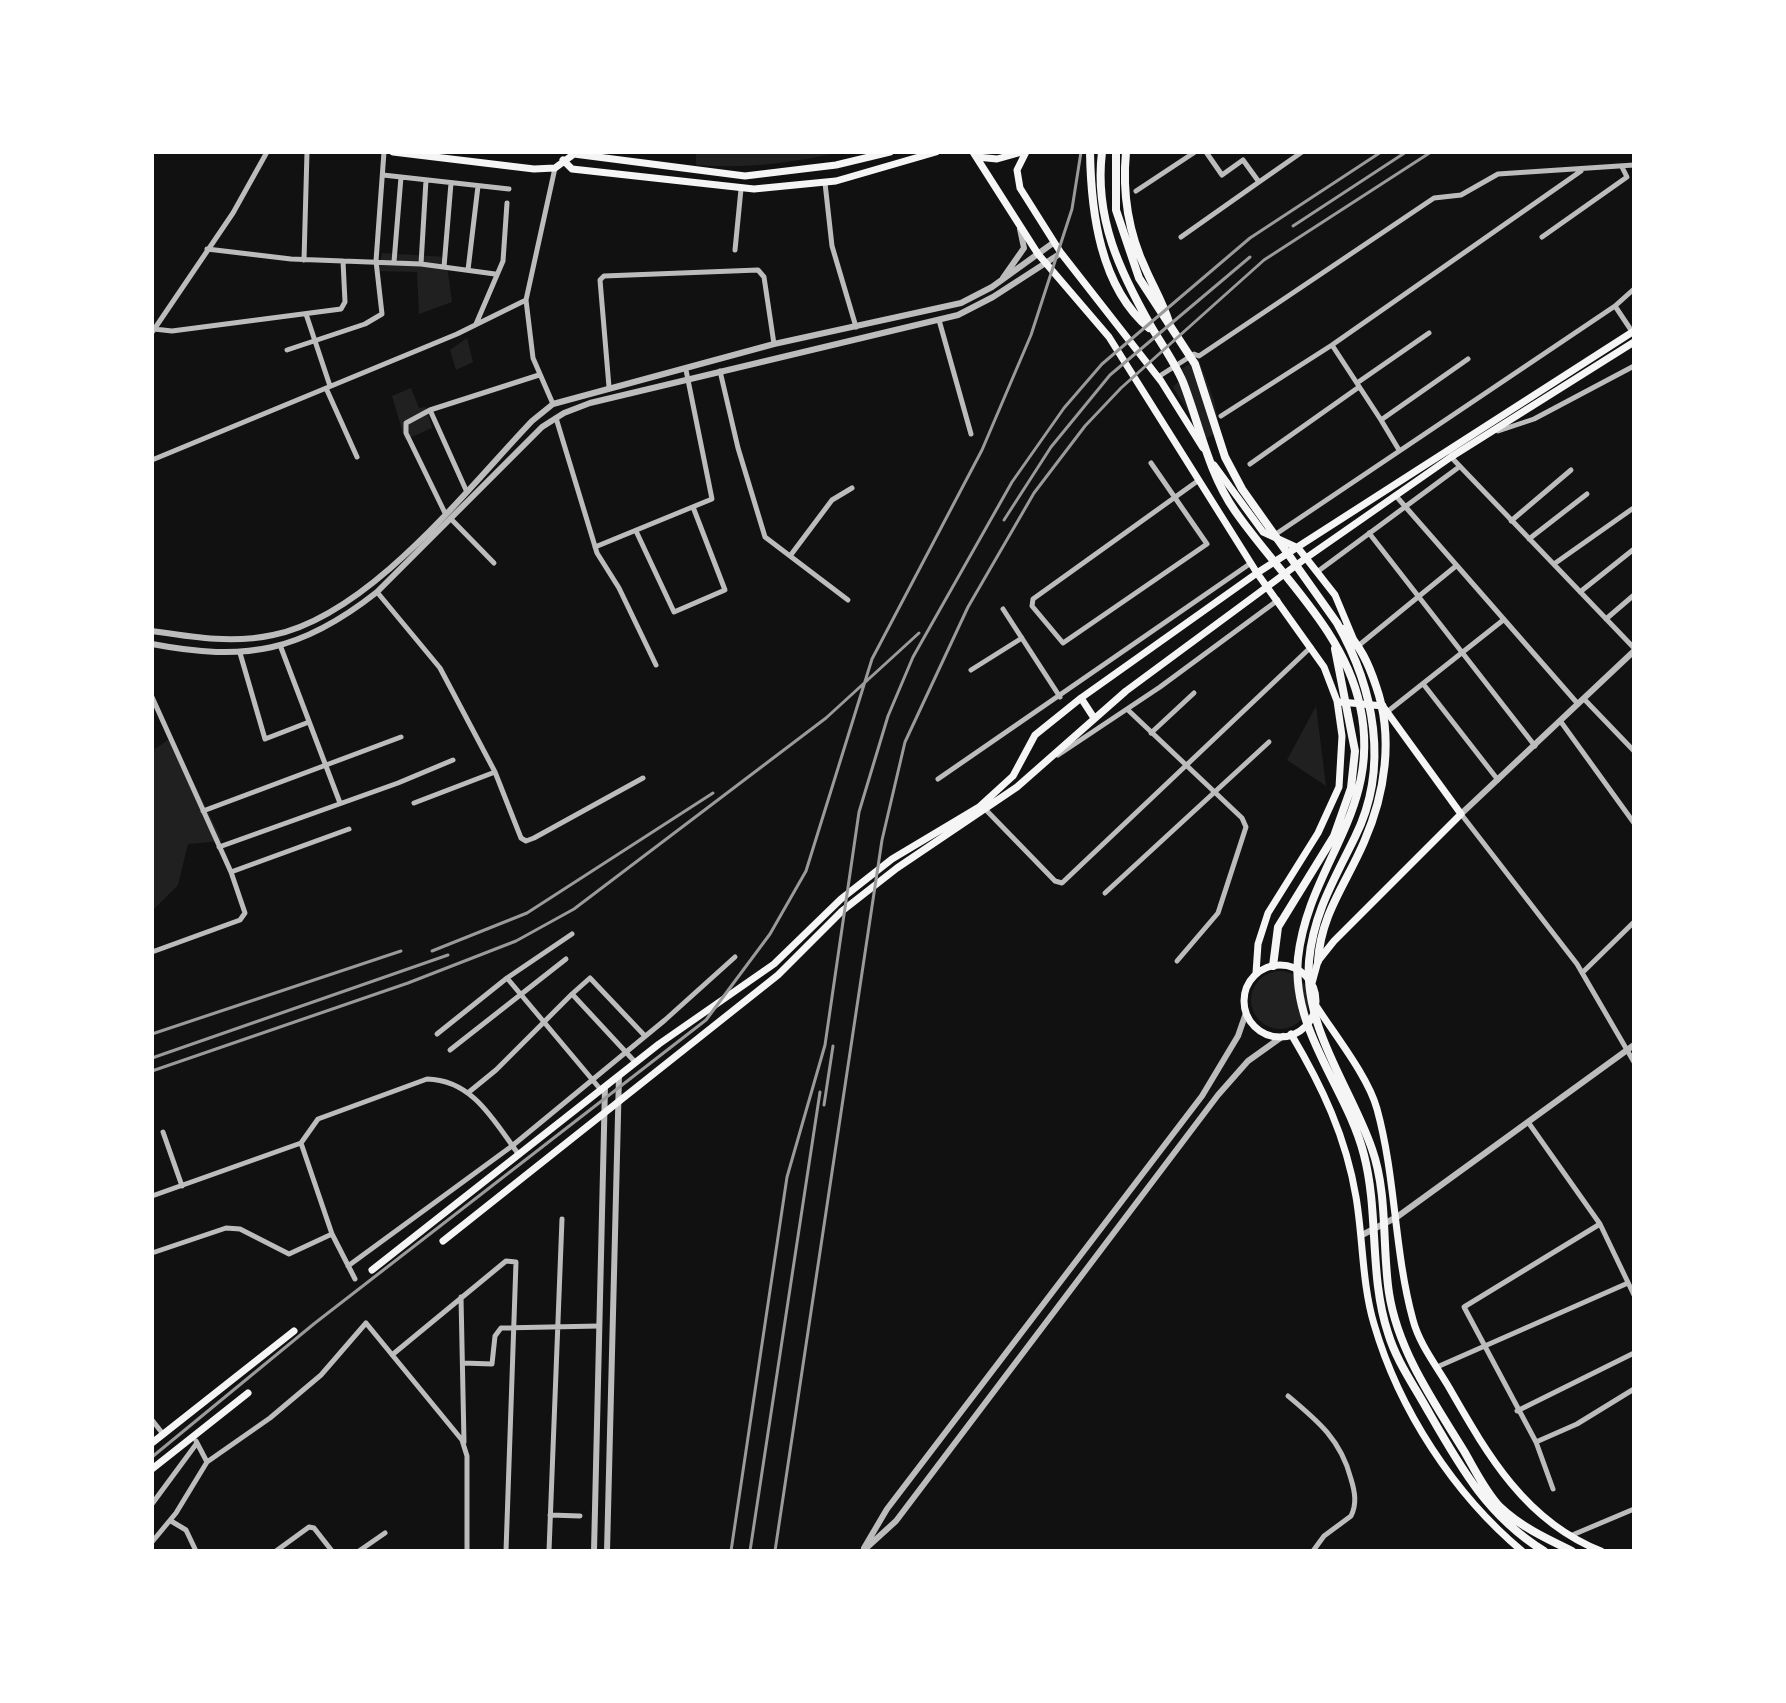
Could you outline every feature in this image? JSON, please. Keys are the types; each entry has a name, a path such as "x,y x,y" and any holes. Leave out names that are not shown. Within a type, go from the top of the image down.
{"main road":[{"path":"393,152 510,167 555,168 574,154 753,176 836,165 890,152"},
{"path":"563,160 572,169 754,189 825,183 936,152"},
{"path":"975,155 997,159 1024,152"},
{"path":"1024,152 1016,178 1053,243 1156,374 1224,480 1263,532 1298,548 1335,595 1385,709 1461,814 1318,961"},
{"path":"1090,152 1091,187 1100,239 1115,282 1138,319 1156,334"},
{"path":"1102,152 1103,210 1111,246 1181,377 1207,457 1232,506 1333,638 1360,706 1364,757 1347,830 1305,922 1298,963 1301,1003 1317,1049 1364,1154 1388,1333 1456,1461 1510,1528 1544,1551"},
{"path":"1116,152 1116,210 1139,278 1195,364 1225,457 1242,489 1337,623 1349,645 1371,703 1375,755 1369,798 1357,834 1318,912 1309,962 1312,1000 1325,1047 1373,1152 1389,1294 1397,1331 1485,1495 1516,1520 1572,1551"},
{"path":"1126,152 1127,216 1171,331"},
{"path":"975,155 1038,254 1109,337 1266,587 1324,667 1337,701 1342,736 1339,787 1318,833 1268,913 1258,944 1256,973 1244,994 1246,1013 1264,1033 1287,1035 1307,1024 1315,1004"},
{"path":"753,176 754,189"},
{"path":"372,1270 603,1088 774,964 841,899 892,859 979,807 1013,776 1035,735 1081,698 1257,573 1633,332"},
{"path":"443,1241 778,975 842,911 897,868 1017,787 1094,718 1266,587 1451,457 1634,342"},
{"path":"1311,985 1329,907 1364,842 1378,802 1385,737 1380,700 1368,666 1353,637 1337,623"},
{"path":"1273,966 1278,927 1334,836 1351,788 1355,751 1333,638"},
{"path":"1081,698 1094,718"},
{"path":"1337,701 1385,709"},
{"path":"1013,776 1017,787"},
{"path":"1256,973 1273,966 1290,966 1300,971 1311,985 1315,1004 1376,1106 1412,1317 1437,1367 1499,1470 1540,1516 1570,1536 1601,1551"},
{"path":"1287,1035 1343,1134 1362,1235 1373,1322 1416,1418 1463,1493 1483,1517 1522,1551"},
{"path":"152,1443 294,1331"},
{"path":"152,1469 195,1440 248,1393"}],"street":[{"path":"153,330 267,152"},
{"path":"304,260 307,152"},
{"path":"287,350 381,316 376,261 384,152"},
{"path":"556,152 563,160"},
{"path":"1136,191 1195,152"},
{"path":"1206,152 1222,175 1243,160 1259,182"},
{"path":"1181,237 1302,152"},
{"path":"1156,374 1194,354 1199,356 1434,198 1461,195 1498,174 1634,165"},
{"path":"1542,237 1627,177 1621,166"},
{"path":"553,404 539,375 529,339 526,300 555,168"},
{"path":"1221,416 1332,345 1582,170"},
{"path":"383,175 509,189"},
{"path":"394,262 401,177"},
{"path":"421,264 426,180"},
{"path":"444,267 451,183"},
{"path":"825,183 832,246 856,327"},
{"path":"468,270 478,186"},
{"path":"735,250 741,189"},
{"path":"475,325 503,261 507,203"},
{"path":"1001,281 1024,248 1020,229"},
{"path":"152,644 210,654 240,653 280,645 323,629 377,592 542,427 556,417 575,408 774,344 961,303 1001,281 1053,243"},
{"path":"207,249 304,260 421,264 495,274"},
{"path":"152,631 205,639 241,639 295,629 341,606 371,585 532,421 553,404 609,387 720,370 939,320 972,309 1061,253"},
{"path":"153,330 172,331 306,314 344,306 343,261"},
{"path":"609,387 600,280 604,276 758,270 764,277 774,344"},
{"path":"1272,536 1615,306 1634,289"},
{"path":"152,460 475,325 526,300"},
{"path":"1615,306 1633,332"},
{"path":"306,314 328,387 357,457"},
{"path":"939,320 971,434"},
{"path":"1250,464 1429,333"},
{"path":"1332,345 1400,450"},
{"path":"1381,420 1468,359"},
{"path":"1492,432 1534,419 1634,366"},
{"path":"720,370 738,448 765,537 848,600"},
{"path":"595,547 712,499 687,374"},
{"path":"445,513 405,428 409,420 430,410 539,375"},
{"path":"430,410 466,490"},
{"path":"556,417 595,547 656,665"},
{"path":"1451,457 1634,650 1461,814 1582,973 1625,1052 1634,1062"},
{"path":"1151,463 1174,498 1207,544 1063,643 1031,602 1174,498 1199,480"},
{"path":"1317,572 1459,467"},
{"path":"1511,521 1571,470"},
{"path":"790,556 832,500 852,488"},
{"path":"1529,539 1587,494"},
{"path":"1396,496 1502,621 1634,751"},
{"path":"636,531 674,612 725,590 693,507"},
{"path":"1554,564 1632,509"},
{"path":"452,520 494,563"},
{"path":"1369,533 1535,746"},
{"path":"1580,592 1634,549"},
{"path":"938,779 1251,563"},
{"path":"1357,646 1456,566"},
{"path":"377,592 434,658 495,772 516,831 526,841 643,778"},
{"path":"1606,619 1634,595"},
{"path":"1037,769 1128,710 1278,600"},
{"path":"1003,609 1060,697"},
{"path":"1385,709 1424,685 1502,621"},
{"path":"971,670 1022,638"},
{"path":"280,645 340,803"},
{"path":"986,810 1055,881 1062,883 1311,647"},
{"path":"240,653 265,739 309,722"},
{"path":"1424,685 1498,780"},
{"path":"1151,733 1194,693"},
{"path":"152,697 245,909 244,918 152,952"},
{"path":"1128,710 1183,766 1242,818 1246,831 1218,913 1177,961"},
{"path":"1561,722 1634,823"},
{"path":"203,811 401,737"},
{"path":"1105,893 1217,794 1269,742"},
{"path":"219,847 453,760"},
{"path":"414,803 495,772"},
{"path":"231,872 349,829"},
{"path":"1582,973 1634,922"},
{"path":"437,1034 507,978 572,934"},
{"path":"348,1266 512,1146 735,957"},
{"path":"450,1050 566,959"},
{"path":"507,978 603,1088 594,1551"},
{"path":"469,1092 590,978 645,1036"},
{"path":"572,994 636,1063"},
{"path":"863,1551 887,1509 1202,1096 1238,1036 1246,1013"},
{"path":"863,1551 896,1521 1236,1074 1287,1035"},
{"path":"1362,1235 1397,1217 1634,1045"},
{"path":"607,1551 619,1076"},
{"path":"152,1196 301,1143 318,1119 427,1079 438,1079 469,1092 519,1155"},
{"path":"1528,1122 1600,1224 1634,1295"},
{"path":"163,1132 182,1186"},
{"path":"301,1143 332,1234 355,1279"},
{"path":"549,1551 562,1219"},
{"path":"1553,1489 1536,1442 1464,1307 1600,1224"},
{"path":"152,1253 226,1228 240,1229 289,1254 332,1234"},
{"path":"392,1355 512,1259 517,1271 506,1551"},
{"path":"1437,1367 1628,1283"},
{"path":"461,1297 467,1551"},
{"path":"152,1542 171,1521 207,1462 270,1418 321,1375 366,1323 464,1447"},
{"path":"463,1363 492,1364 496,1332 501,1328 558,1325 611,1331"},
{"path":"1517,1411 1634,1353"},
{"path":"1536,1442 1577,1424 1634,1389"},
{"path":"1288,1396 1335,1439 1346,1458 1354,1489 1351,1516 1324,1536 1313,1551"},
{"path":"152,1420 163,1434"},
{"path":"152,1504 195,1440 207,1462"},
{"path":"1570,1536 1634,1509"},
{"path":"550,1515 580,1516"},
{"path":"171,1521 186,1530 196,1551"},
{"path":"276,1551 309,1527 314,1528 332,1551"},
{"path":"362,1550 385,1533"}],"shaded area":[{"path":"696,152 841,152 787,162 733,166 696,165"},
{"path":"382,253 446,257 452,302 419,314 417,272 378,271"},
{"path":"467,338 473,362 456,370 450,350"},
{"path":"1198,358 1214,400 1220,431 1205,439 1173,387 1185,375 1182,369"},
{"path":"411,388 419,408 426,407 432,428 405,440 392,396"},
{"path":"1316,706 1326,786 1287,760"},
{"path":"172,737 222,841 188,844 178,885 152,911 152,751"},
{"path":"1280,971 1301,979 1309,1000 1301,1021 1280,1029 1259,1021 1251,1000 1259,979"}],"railway":[{"path":"152,1457 315,1323 706,1020 770,934 806,871 872,659 982,450 1031,335 1072,209 1081,152"},
{"path":"731,1551 787,1177 825,1045 859,812 888,716 913,657 1012,482 1064,408 1102,364 1250,238 1381,152"},
{"path":"1293,226 1406,152"},
{"path":"775,1551 882,840 905,742 968,607 1034,493 1085,426 1121,388 1264,260 1431,152"},
{"path":"1004,520 1051,447 1110,375 1250,257"},
{"path":"152,1071 408,983 516,941 574,909 826,718 919,633"},
{"path":"432,951 527,913 713,793"},
{"path":"152,1034 401,951"},
{"path":"152,1058 448,955"},
{"path":"824,1105 833,1046"},
{"path":"750,1551 820,1092"}]}
